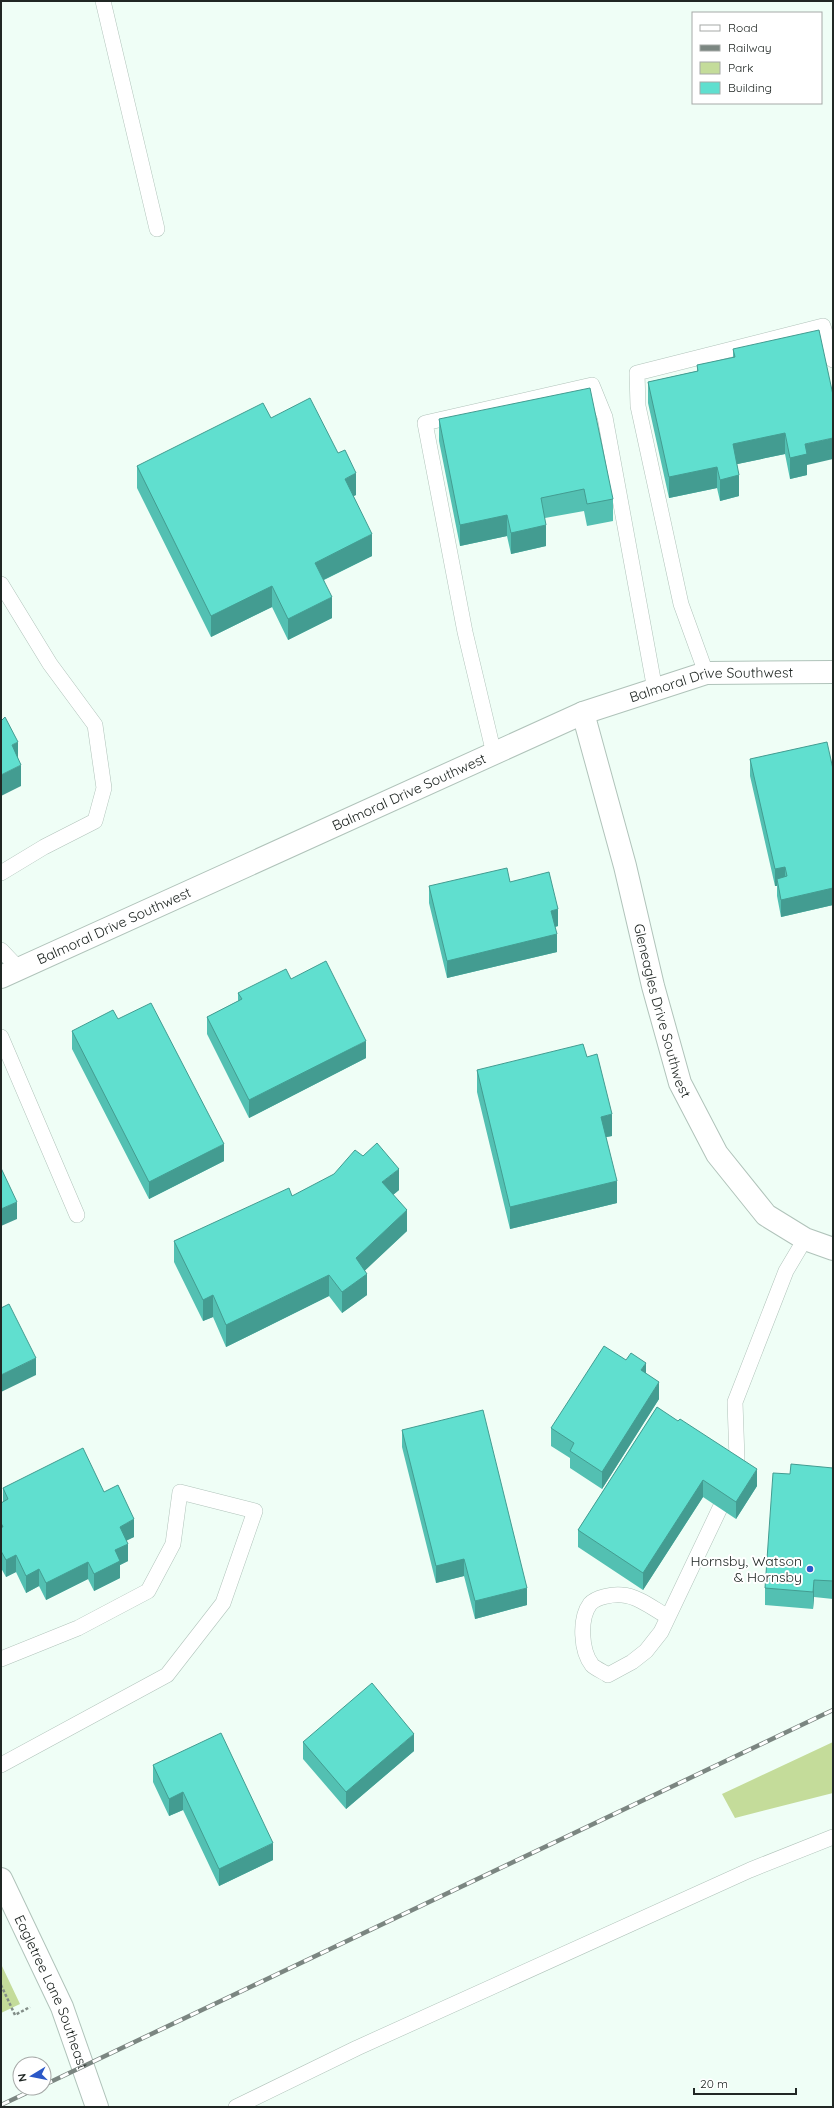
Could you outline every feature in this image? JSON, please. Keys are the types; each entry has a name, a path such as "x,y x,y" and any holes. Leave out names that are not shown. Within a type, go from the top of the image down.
{"street":[{"name":"Balmoral Drive Southwest","path":"10,973 583,713 706,673 833,672"},
{"name":"Gleneagles Drive Southwest","path":"583,713 625,866 653,986 680,1083 717,1154 766,1215 805,1239 833,1249"},
{"name":"Eagletree Lane Southeast","path":"1,1879 62,2008 97,2107"}],"lane":[{"path":"103,1 157,229"},
{"path":"706,673 681,604 638,406 636,372 823,326 833,360"},
{"path":"494,754 466,632 425,423 592,385 605,417 655,690"},
{"path":"1,584 50,664 95,725 104,788 95,821 44,847 1,873"},
{"path":"1,950 10,973"},
{"path":"1,1037 78,1215"},
{"path":"736,1472 737,1427 735,1402 786,1271 805,1239"},
{"path":"1,1659 78,1628 148,1591 173,1544 180,1492 255,1511 223,1603 167,1675 1,1765"},
{"path":"668,1617 632,1597 621,1595 600,1598 591,1603 582,1624 584,1646 593,1666 608,1675 632,1662 646,1651 661,1632 720,1508"},
{"path":"236,2107 386,2034 750,1870 833,1837"}],"path":[{"path":"1,1986 15,2015 56,1994"}],"green space":[{"path":"833,1742 833,1793 735,1818 722,1794"},
{"path":"1,1964 20,2004 1,2013"}],"building":[{"path":"819,330 833,395 833,438 805,444 807,454 790,458 785,433 733,444 739,475 720,480 717,467 669,477 648,382 698,371 697,365 735,357 733,349"},
{"path":"590,388 613,499 587,504 584,489 541,498 546,525 511,533 507,515 460,525 439,419"},
{"path":"310,398 338,453 345,450 356,473 345,479 372,534 315,563 332,597 288,619 272,586 211,616 137,466 263,403 271,418"},
{"path":"5,717 18,742 12,745 21,765 1,775 1,721"},
{"path":"827,742 833,769 833,888 781,900 777,879 787,876 785,867 775,869 750,759"},
{"path":"507,868 510,882 549,872 558,909 551,911 557,934 447,961 429,886"},
{"path":"326,961 366,1041 249,1100 207,1017 242,999 238,993 286,969 291,979"},
{"path":"151,1003 224,1144 149,1182 72,1031 113,1010 118,1019"},
{"path":"583,1044 587,1057 597,1054 612,1114 601,1117 617,1181 510,1207 477,1070"},
{"path":"377,1143 399,1169 382,1182 407,1210 356,1258 367,1274 342,1292 329,1275 226,1325 213,1295 203,1300 174,1241 289,1188 292,1196 334,1174 355,1150 363,1156"},
{"path":"1,1168 17,1202 1,1209"},
{"path":"9,1304 36,1358 1,1375 1,1308"},
{"path":"604,1346 626,1360 631,1353 646,1363 641,1370 659,1382 602,1472 570,1451 574,1443 551,1428"},
{"path":"657,1407 678,1421 680,1419 757,1469 736,1502 703,1480 643,1573 578,1530"},
{"path":"483,1410 527,1588 475,1601 464,1559 436,1566 402,1430"},
{"path":"83,1448 104,1492 118,1485 134,1519 120,1527 128,1544 115,1550 120,1561 94,1574 88,1562 46,1583 39,1569 26,1576 16,1555 6,1560 1,1551 1,1527 3,1527 1,1523 1,1503 8,1499 3,1488"},
{"path":"791,1464 833,1468 833,1581 814,1580 813,1592 765,1588 773,1473 790,1474"},
{"path":"372,1683 414,1734 346,1792 303,1742"},
{"path":"221,1733 273,1843 219,1869 183,1792 169,1799 153,1765"}],"railway":[{"path":"52,2081 833,1710"},
{"path":"1,2105 20,2096"}],"place":[{"name":"Hornsby, Watson & Hornsby","path":"810,1569"}]}
